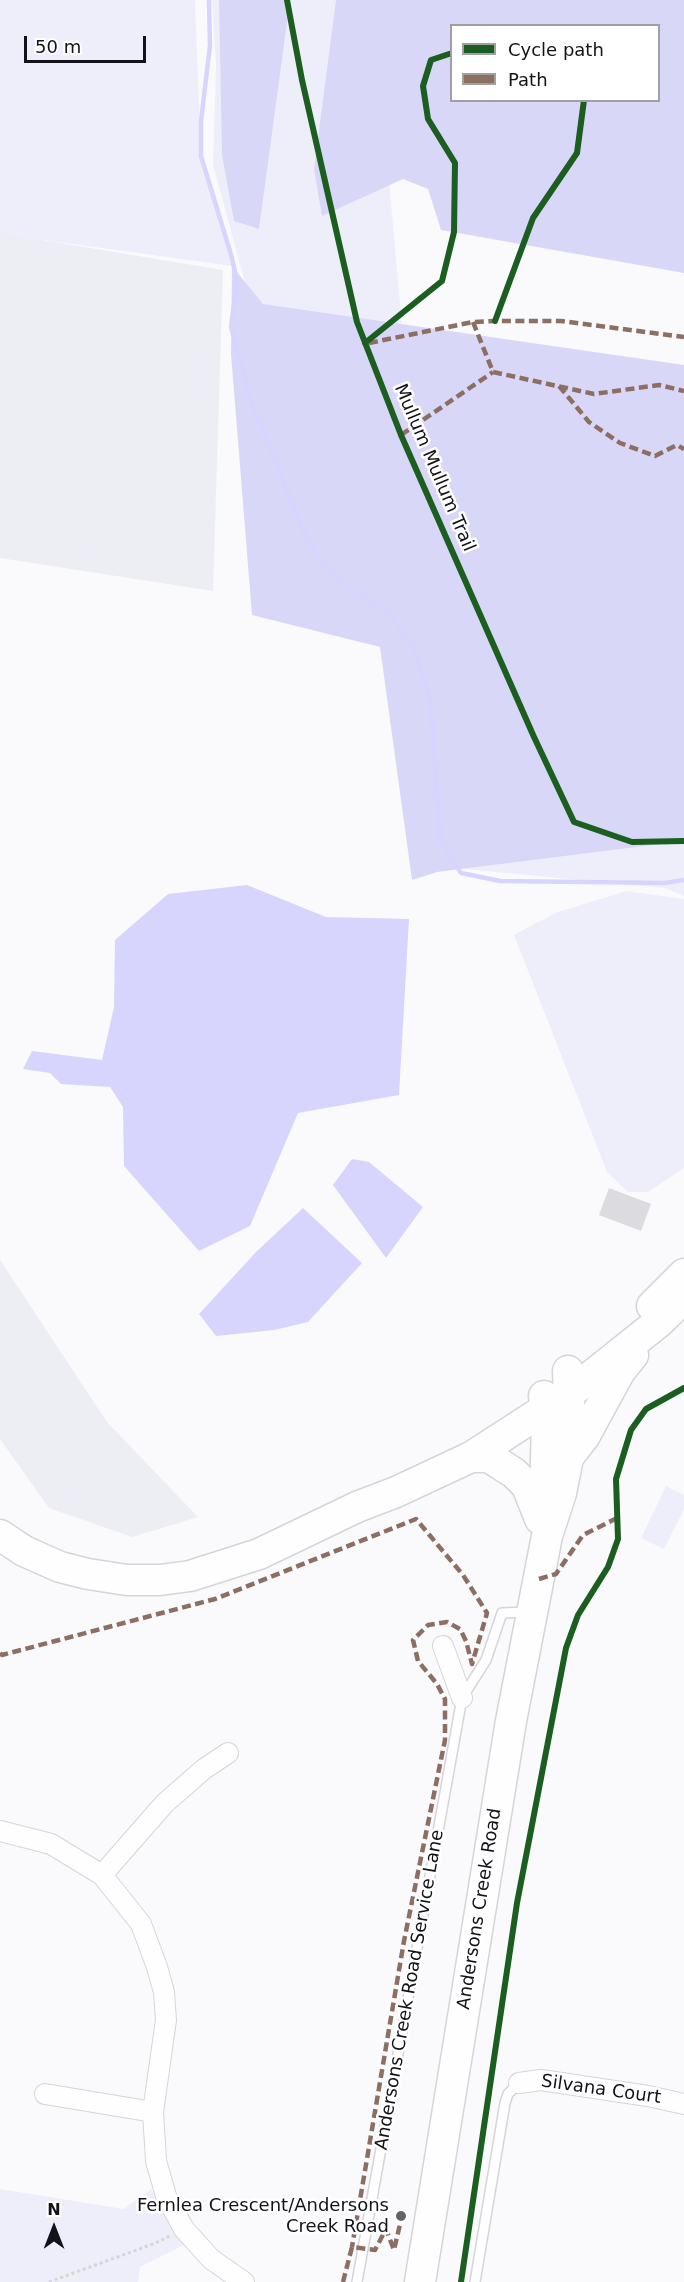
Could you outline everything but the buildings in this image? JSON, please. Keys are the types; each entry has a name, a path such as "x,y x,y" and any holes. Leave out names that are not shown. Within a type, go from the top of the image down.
{"main road":[{"path":"0,1535 24,1551 60,1567 128,1580 160,1580 190,1576 259,1554 357,1507 557,1391 684,1274"},
{"path":"357,1507 396,1492 471,1457 557,1391 658,1322 684,1298"},
{"path":"568,1458 584,1437 620,1371 658,1322"},
{"name":"Andersons Creek Road","path":"420,2282 510,1721 546,1536 561,1492 568,1458 557,1391"},
{"name":"Andersons Creek Road","path":"546,1536 544,1491 557,1391"},
{"path":"471,1457 489,1457 514,1473 527,1486 546,1536"}],"street":[{"path":"443,1646 462,1698"},
{"path":"102,1875 165,1803 204,1769 228,1753"},
{"path":"0,1831 51,1844 102,1875 141,1924 164,1992 166,2020 153,2112 156,2161 166,2196 184,2229 212,2259 244,2282"},
{"name":"Silvana Court","path":"519,2083 540,2080 648,2096 684,2104"},
{"path":"45,2094 153,2112"}],"lane":[{"name":"Andersons Creek Road Service Lane","path":"357,2282 462,1698 486,1660 502,1613 532,1612"},
{"path":"475,2282 505,2103 508,2094 519,2083"}],"path":[{"path":"49,2282 153,2244 184,2229"}],"shaded area":[{"path":"0,0 195,0 201,156 232,266 0,234"},
{"path":"212,0 373,0 402,326 684,726 684,896 665,888 464,869 419,642 279,408 213,165 216,66"},
{"path":"219,0 290,0 259,229 234,221 222,155"},
{"path":"336,0 684,0 684,273 441,230 428,189 403,179 322,216 314,169"},
{"path":"0,233 223,270 213,591 0,558"},
{"path":"232,266 263,304 684,365 684,841 437,872 412,880 380,647 252,615 231,354"},
{"path":"247,885 326,917 409,919 399,1095 298,1113 250,1226 199,1251 124,1166 123,1107 110,1087 61,1084 50,1073 23,1069 32,1051 102,1060 114,1007 115,940 168,894"},
{"path":"626,891 684,899 684,1168 648,1192 628,1192 607,1172 514,935 555,913"},
{"path":"352,1159 369,1162 423,1207 386,1258 333,1185"},
{"path":"303,1208 362,1263 308,1322 274,1330 216,1336 199,1314 256,1252"},
{"path":"0,1260 107,1422 198,1517 132,1537 49,1508 0,1439"},
{"path":"666,1486 684,1495 684,1509 664,1549 641,1538"},
{"path":"0,2189 124,2209 151,2189 184,2245 140,2267 138,2282 0,2282"}],"waterway":[{"path":"209,0 210,45 201,121 201,156 237,281 231,327 252,404 308,542 331,573 390,615 415,650 430,700 441,843 461,873 500,881 665,883 684,880"}],"marked path":[{"path":"369,343 473,322 495,321 561,321 684,337"},
{"path":"473,322 493,372 594,394 659,385 684,391"},
{"path":"401,435 493,372"},
{"path":"559,386 589,422 620,443 655,456 677,445 684,449"},
{"path":"539,1579 556,1574 583,1535 617,1518"},
{"path":"0,1653 2,1655 215,1599 416,1519 463,1575 487,1613 472,1664 460,1629 447,1622 428,1625 413,1640 418,1661 437,1684 445,1699 445,1740 404,1941 352,2247"},
{"path":"343,2282 352,2247 375,2250 386,2229 394,2250 401,2220"}],"cycle path":[{"name":"Mullum Mullum Trail","path":"287,0 302,80 357,322 401,435 534,737 574,822 632,842 684,841"},
{"path":"365,343 442,281 454,232 455,163 428,119 423,86 431,60 450,54"},
{"path":"495,321 533,218 577,153 584,102"},
{"path":"461,2282 517,1903 566,1648 578,1615 608,1567 618,1539 616,1479 631,1430 646,1409 684,1388"}],"place":[{"name":"Fernlea Crescent/Andersons Creek Road","path":"401,2216"}]}
